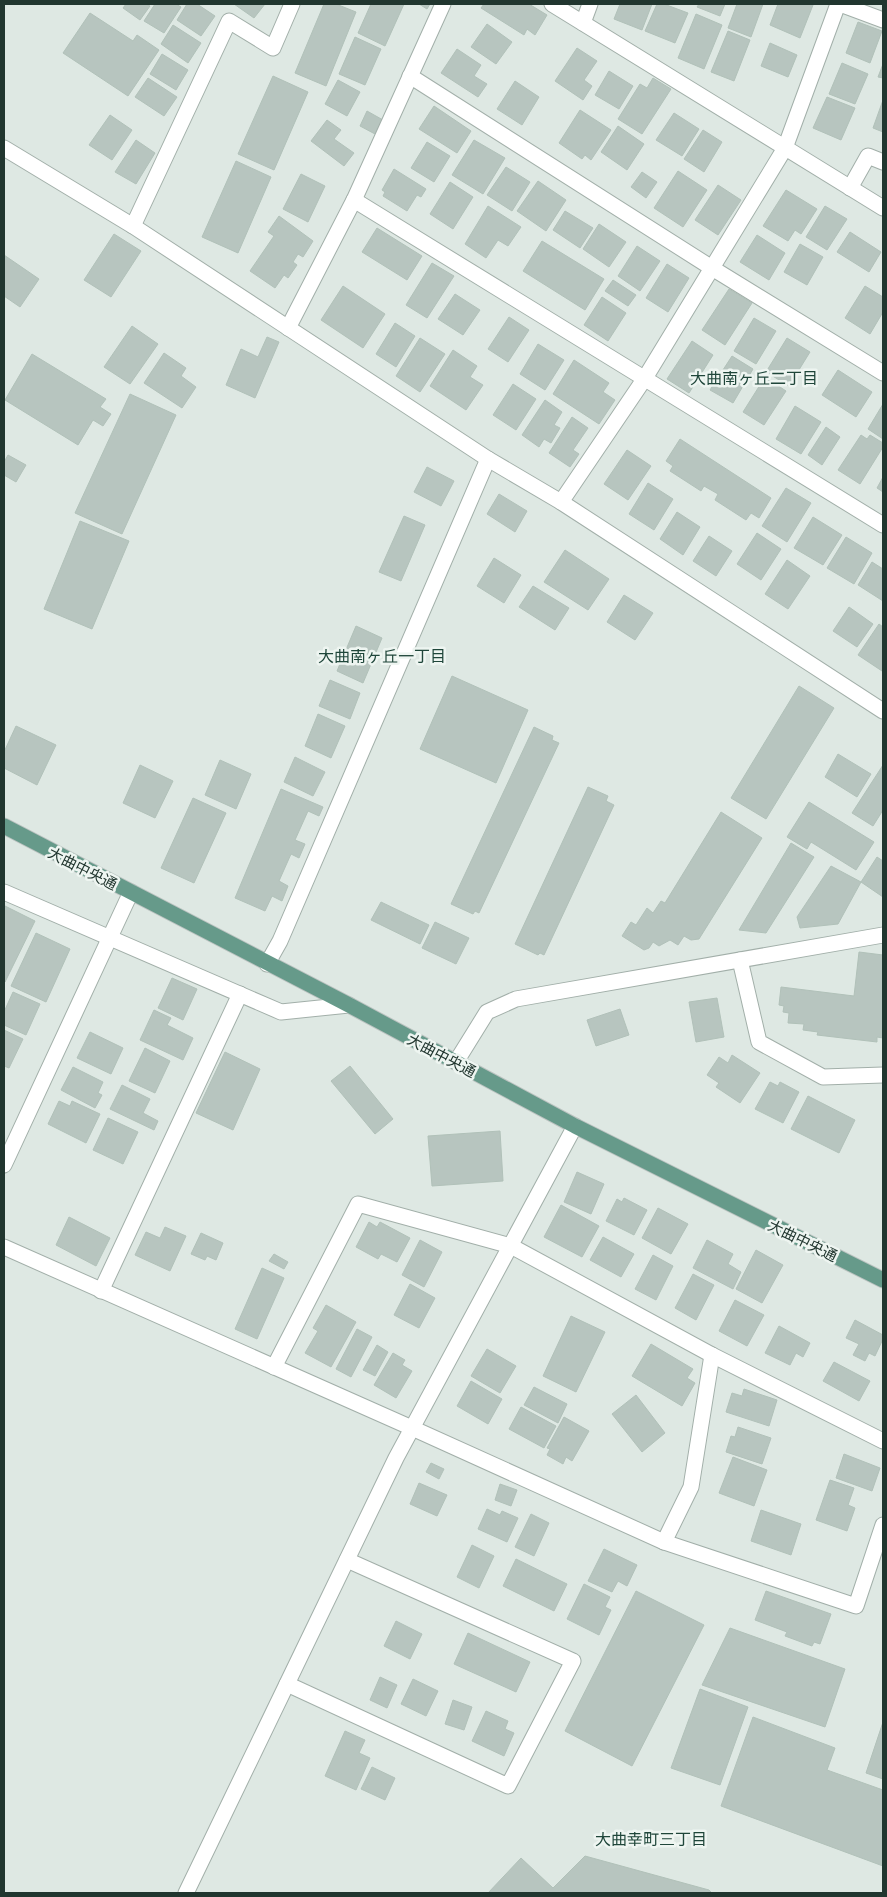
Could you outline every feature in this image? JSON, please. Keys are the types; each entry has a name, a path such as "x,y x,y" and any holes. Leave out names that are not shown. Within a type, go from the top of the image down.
{"main road":[{"name":"大曲中央通","path":"4,826 349,1005 575,1126 883,1280"}],"street":[{"path":"133,226 229,21 272,48 292,4"},
{"path":"288,328 354,200 443,4"},
{"path":"552,4 883,208"},
{"path":"583,23 590,4"},
{"path":"562,502 645,378 785,148 839,4 883,20"},
{"path":"410,76 712,268 883,373"},
{"path":"4,148 133,226 488,459 562,502 883,711"},
{"path":"850,188 868,156 883,162"},
{"path":"354,200 883,526"},
{"path":"268,964 284,932 488,459"},
{"path":"4,892 281,1012 349,1005"},
{"path":"4,1165 132,892"},
{"path":"456,1062 487,1012 516,999 883,935"},
{"path":"740,960 759,1042 823,1077 883,1075"},
{"path":"101,1291 240,994"},
{"path":"186,1893 412,1428 575,1126"},
{"path":"274,1367 358,1204 511,1246 712,1355 883,1441"},
{"path":"4,1248 412,1428 664,1542 856,1606 883,1525"},
{"path":"664,1542 691,1487 712,1355"},
{"path":"287,1684 508,1786 573,1661 347,1560"}],"building":[{"path":"126,4 146,4 150,6 140,20 123,8"},
{"path":"155,4 176,4 181,7 164,33 144,21"},
{"path":"187,4 197,4 215,16 201,36 177,20"},
{"path":"234,4 265,4 254,18"},
{"path":"324,4 336,4 356,12 326,86 295,73"},
{"path":"371,4 404,4 385,46 358,33"},
{"path":"419,4 430,4 427,9"},
{"path":"484,4 529,4 547,15 535,35 527,29 524,35 481,8"},
{"path":"620,4 652,4 642,30 614,19"},
{"path":"657,4 664,4 688,13 675,43 645,31"},
{"path":"699,4 725,4 720,16 697,7"},
{"path":"737,4 763,4 751,37 728,28"},
{"path":"778,4 813,5 800,38 770,25"},
{"path":"90,13 133,41 137,35 159,50 128,96 63,53"},
{"path":"696,14 722,25 704,69 678,58"},
{"path":"858,22 882,31 870,63 846,53"},
{"path":"487,24 512,42 496,64 471,47"},
{"path":"173,25 201,43 188,63 161,44"},
{"path":"728,31 750,40 734,81 711,72"},
{"path":"355,37 381,49 365,85 339,74"},
{"path":"770,43 797,55 788,77 761,66"},
{"path":"577,48 597,61 584,80 592,86 583,100 555,81"},
{"path":"457,49 481,65 474,76 487,84 478,97 441,73"},
{"path":"162,54 188,70 176,90 150,74"},
{"path":"842,63 868,74 855,104 829,94"},
{"path":"883,64 883,78 878,77"},
{"path":"609,71 633,86 619,109 595,95"},
{"path":"273,76 308,92 274,170 238,154"},
{"path":"148,78 177,97 164,116 135,97"},
{"path":"653,78 671,89 642,134 618,119 640,84 647,88"},
{"path":"338,80 360,92 347,116 325,104"},
{"path":"515,81 539,97 522,125 497,109"},
{"path":"827,97 855,108 841,140 813,128"},
{"path":"883,100 883,132 873,128"},
{"path":"434,106 471,131 457,153 419,129"},
{"path":"580,110 611,130 591,160 585,155 582,159 559,143"},
{"path":"367,111 383,120 375,134 360,126"},
{"path":"674,113 699,129 682,156 656,140"},
{"path":"110,115 132,130 112,160 89,145"},
{"path":"327,120 341,130 334,139 354,153 344,166 311,141"},
{"path":"618,126 644,144 627,170 601,152"},
{"path":"703,130 722,142 704,172 684,159"},
{"path":"136,140 155,153 136,184 115,172"},
{"path":"474,140 505,158 483,194 452,175"},
{"path":"427,142 450,156 434,182 411,168"},
{"path":"236,161 271,177 238,253 202,237"},
{"path":"506,167 530,182 512,211 487,195"},
{"path":"394,169 426,189 421,197 417,195 407,211 383,196 385,192 382,190"},
{"path":"678,171 707,190 683,227 654,208"},
{"path":"642,172 657,182 646,198 631,187"},
{"path":"301,174 325,186 308,222 283,209"},
{"path":"538,181 566,200 546,231 517,211"},
{"path":"450,182 473,197 453,229 430,214"},
{"path":"718,185 741,200 718,235 695,220"},
{"path":"786,190 817,209 801,234 795,230 788,241 763,226"},
{"path":"488,206 521,227 508,246 498,240 486,258 465,244"},
{"path":"825,206 847,219 827,250 806,237"},
{"path":"565,211 593,228 580,248 553,230"},
{"path":"279,216 313,241 303,257 298,254 293,262 297,265 288,278 284,275 275,288 250,271 274,236 268,232"},
{"path":"599,224 626,242 609,267 583,249"},
{"path":"377,228 422,256 407,280 362,252"},
{"path":"850,232 881,252 869,272 837,252"},
{"path":"114,234 141,251 111,297 84,280"},
{"path":"757,235 785,253 769,280 740,262"},
{"path":"542,241 604,279 585,310 523,271"},
{"path":"800,244 823,257 807,285 784,272"},
{"path":"637,246 660,261 640,291 618,276"},
{"path":"4,255 39,279 20,307 4,296"},
{"path":"432,263 454,276 427,318 406,305"},
{"path":"667,264 689,278 668,312 646,298"},
{"path":"613,280 636,295 628,306 605,291"},
{"path":"343,286 385,314 363,348 321,320"},
{"path":"865,286 883,297 883,312 870,334 845,318"},
{"path":"729,289 752,303 725,345 702,330"},
{"path":"455,294 480,310 463,335 438,319"},
{"path":"602,297 626,313 608,341 584,325"},
{"path":"509,317 529,330 508,362 488,349"},
{"path":"754,318 776,331 756,364 734,351"},
{"path":"395,323 415,336 396,367 376,354"},
{"path":"132,326 158,344 130,384 104,367"},
{"path":"267,337 279,342 255,398 226,385 241,349 258,357"},
{"path":"420,338 445,354 420,392 396,376"},
{"path":"787,338 810,352 789,386 766,372"},
{"path":"692,341 713,355 689,393 667,379"},
{"path":"538,344 564,360 545,390 520,374"},
{"path":"453,350 477,366 470,377 483,385 466,410 430,386"},
{"path":"164,353 186,368 181,376 196,387 182,408 144,383"},
{"path":"32,354 106,399 100,407 111,414 103,426 93,420 78,445 5,400"},
{"path":"732,356 753,369 733,403 710,390"},
{"path":"574,360 609,383 603,392 615,400 599,424 553,394"},
{"path":"838,370 872,392 856,417 822,395"},
{"path":"765,377 786,391 764,425 743,412"},
{"path":"513,384 536,399 516,430 493,415"},
{"path":"130,394 176,415 122,534 75,513"},
{"path":"545,400 562,412 554,425 560,428 551,443 544,439 539,447 522,435"},
{"path":"883,404 883,439 868,429"},
{"path":"795,406 821,422 801,454 776,439"},
{"path":"572,417 588,428 573,450 579,454 570,467 549,453"},
{"path":"826,427 840,437 822,465 808,455"},
{"path":"861,435 867,439 870,435 883,443 883,447 860,484 838,470"},
{"path":"680,439 771,498 759,518 751,513 746,520 715,500 718,494 704,486 701,491 670,471 673,466 666,461"},
{"path":"627,450 651,466 628,500 604,484"},
{"path":"8,455 26,465 16,482 4,475 4,462"},
{"path":"427,467 454,481 441,506 414,492"},
{"path":"883,477 883,492 877,488"},
{"path":"648,483 673,499 654,530 629,514"},
{"path":"786,488 811,503 787,542 762,526"},
{"path":"499,494 527,511 515,532 487,514"},
{"path":"677,512 700,527 683,555 660,539"},
{"path":"404,516 425,525 401,581 379,572"},
{"path":"813,517 842,535 823,565 794,548"},
{"path":"80,521 129,541 92,629 44,609"},
{"path":"757,533 781,549 761,580 737,564"},
{"path":"709,536 732,551 716,576 693,561"},
{"path":"846,537 872,553 854,584 827,568"},
{"path":"565,550 609,579 588,610 544,582"},
{"path":"494,558 521,575 504,603 477,586"},
{"path":"787,560 810,576 788,609 765,594"},
{"path":"872,562 883,569 883,601 858,585"},
{"path":"533,586 569,608 555,630 519,607"},
{"path":"624,595 653,613 635,640 607,622"},
{"path":"849,607 873,624 857,647 833,631"},
{"path":"879,624 883,627 882,671 858,655"},
{"path":"356,626 382,638 363,683 337,671"},
{"path":"452,676 528,710 496,783 420,749"},
{"path":"330,680 360,693 350,719 319,706"},
{"path":"799,686 834,708 766,819 731,798"},
{"path":"318,714 345,726 331,758 305,746"},
{"path":"16,726 56,745 37,785 4,768 4,752"},
{"path":"534,727 553,736 552,740 559,743 479,913 475,911 473,914 451,904"},
{"path":"838,754 871,774 857,797 825,777"},
{"path":"295,757 325,772 313,796 284,782"},
{"path":"220,760 251,774 236,809 205,795"},
{"path":"140,765 173,781 155,818 123,803"},
{"path":"883,765 883,810 873,826 852,813"},
{"path":"588,787 608,796 606,801 614,805 544,955 540,953 538,955 515,944"},
{"path":"281,789 323,807 319,816 308,811 295,840 305,844 299,858 291,854 279,881 288,886 282,901 272,896 265,911 235,898"},
{"path":"193,798 226,813 194,883 161,868"},
{"path":"809,802 874,842 856,870 811,842 807,849 787,837"},
{"path":"721,812 762,838 699,939 691,940 684,936 678,945 670,940 659,946 653,942 649,948 644,950 622,936 631,922 636,925 647,908 653,913 661,901 665,903"},
{"path":"791,843 814,857 766,933 739,930"},
{"path":"877,857 883,861 883,897 861,882"},
{"path":"831,866 861,882 838,924 800,928 797,917"},
{"path":"381,902 429,925 420,944 371,920"},
{"path":"5,906 35,921 5,982 4,909"},
{"path":"435,922 469,938 456,964 422,948"},
{"path":"36,933 70,949 46,1002 11,986"},
{"path":"859,952 883,955 883,1038 877,1037 877,1042 817,1035 818,1032 803,1030 804,1024 788,1023 789,1013 783,1012 784,1006 779,1005 781,987 854,996"},
{"path":"172,978 197,989 183,1020 158,1008"},
{"path":"13,992 40,1004 26,1035 4,1025 4,1012"},
{"path":"717,998 724,1037 696,1042 689,1002"},
{"path":"620,1009 629,1035 596,1046 587,1020"},
{"path":"154,1010 171,1018 167,1025 193,1038 183,1060 140,1040"},
{"path":"4,1030 23,1039 9,1068 4,1066"},
{"path":"90,1032 123,1048 111,1074 77,1058"},
{"path":"145,1048 170,1061 155,1093 129,1081"},
{"path":"225,1052 260,1069 233,1130 196,1113"},
{"path":"732,1055 760,1073 740,1103 716,1087 719,1083 707,1075 719,1057 728,1063"},
{"path":"350,1066 393,1119 375,1134 331,1081"},
{"path":"73,1067 103,1082 98,1093 102,1095 95,1108 61,1090"},
{"path":"770,1082 778,1086 780,1082 799,1092 783,1123 755,1109"},
{"path":"122,1085 150,1099 143,1113 158,1121 154,1130 110,1109"},
{"path":"808,1096 855,1120 839,1153 791,1129"},
{"path":"59,1101 70,1106 72,1101 100,1114 86,1143 48,1124"},
{"path":"108,1118 138,1132 123,1164 93,1150"},
{"path":"500,1131 503,1181 432,1186 428,1136"},
{"path":"577,1172 604,1184 591,1214 564,1202"},
{"path":"624,1198 647,1210 634,1235 606,1221 617,1199 622,1202"},
{"path":"561,1205 599,1226 582,1257 544,1237"},
{"path":"658,1208 688,1224 671,1254 642,1238"},
{"path":"69,1217 110,1238 96,1266 56,1245"},
{"path":"369,1222 377,1227 380,1222 410,1238 397,1262 381,1254 378,1259 356,1247"},
{"path":"165,1227 186,1236 170,1271 135,1255 146,1232 160,1238"},
{"path":"201,1233 223,1243 216,1260 207,1256 205,1260 191,1254"},
{"path":"603,1237 634,1254 621,1277 590,1260"},
{"path":"420,1240 442,1252 424,1287 402,1275"},
{"path":"707,1240 733,1254 728,1264 741,1272 733,1289 693,1268"},
{"path":"756,1250 783,1265 762,1303 736,1289"},
{"path":"274,1254 288,1262 284,1269 269,1261"},
{"path":"653,1255 673,1266 656,1300 635,1289"},
{"path":"262,1268 284,1278 257,1339 235,1329"},
{"path":"693,1274 714,1285 696,1320 675,1308"},
{"path":"410,1284 435,1298 419,1328 394,1315"},
{"path":"735,1300 764,1315 747,1346 719,1331"},
{"path":"326,1305 356,1322 331,1367 305,1353 318,1331 313,1328"},
{"path":"571,1316 605,1332 576,1392 543,1376"},
{"path":"855,1320 883,1335 875,1356 869,1353 865,1361 853,1355 859,1344 846,1338"},
{"path":"779,1326 810,1343 803,1357 796,1353 790,1365 765,1353"},
{"path":"357,1329 372,1337 351,1377 336,1369"},
{"path":"651,1344 693,1369 687,1378 695,1383 682,1406 632,1376"},
{"path":"377,1345 388,1352 375,1376 363,1370"},
{"path":"487,1349 516,1366 500,1393 471,1376"},
{"path":"393,1353 405,1360 402,1365 412,1371 396,1398 374,1385"},
{"path":"834,1362 870,1381 859,1401 823,1381"},
{"path":"471,1381 502,1399 488,1424 457,1406"},
{"path":"534,1387 567,1404 558,1423 524,1405"},
{"path":"744,1389 777,1400 769,1426 726,1412 732,1393 742,1396"},
{"path":"636,1395 665,1433 642,1452 612,1414"},
{"path":"521,1407 556,1426 544,1448 509,1429"},
{"path":"564,1417 589,1431 572,1461 566,1457 563,1464 547,1455 550,1449 547,1448"},
{"path":"738,1427 771,1438 762,1464 726,1452 731,1436 735,1437"},
{"path":"844,1454 880,1468 872,1491 836,1478"},
{"path":"733,1457 767,1470 754,1506 719,1493"},
{"path":"431,1463 444,1469 439,1479 426,1472"},
{"path":"830,1480 854,1488 848,1505 855,1508 847,1531 816,1520"},
{"path":"419,1483 447,1495 437,1516 410,1504"},
{"path":"500,1484 517,1490 511,1506 495,1500"},
{"path":"487,1509 500,1515 502,1511 518,1518 507,1542 478,1529"},
{"path":"761,1510 801,1524 791,1555 751,1541"},
{"path":"531,1514 549,1523 534,1556 515,1547"},
{"path":"472,1545 494,1556 479,1588 457,1577"},
{"path":"604,1549 637,1565 627,1586 618,1581 612,1592 588,1581"},
{"path":"516,1559 567,1584 554,1611 503,1586"},
{"path":"584,1584 610,1597 605,1607 611,1610 599,1635 567,1619"},
{"path":"636,1591 704,1625 632,1766 565,1731"},
{"path":"766,1591 831,1614 820,1644 814,1642 812,1646 785,1636 787,1632 755,1620"},
{"path":"396,1621 422,1634 410,1659 384,1646"},
{"path":"730,1628 845,1669 825,1727 702,1685"},
{"path":"468,1633 530,1662 516,1692 454,1664"},
{"path":"380,1677 397,1685 387,1708 370,1700"},
{"path":"413,1679 438,1691 426,1716 401,1704"},
{"path":"700,1689 748,1707 720,1785 671,1768"},
{"path":"453,1700 472,1707 464,1730 445,1724"},
{"path":"486,1711 508,1721 505,1729 514,1733 504,1756 472,1741"},
{"path":"753,1717 835,1748 827,1770 883,1790 883,1866 721,1806"},
{"path":"883,1722 883,1779 866,1773"},
{"path":"345,1731 365,1740 359,1753 370,1758 356,1790 325,1776"},
{"path":"372,1767 395,1778 385,1800 361,1789"},
{"path":"585,1856 709,1890 712,1893 488,1893 521,1858 553,1888"}],"district":[{"name":"大曲南ヶ丘二丁目","path":"754,377"},
{"name":"大曲南ヶ丘一丁目","path":"382,655"},
{"name":"大曲幸町三丁目","path":"651,1838"}]}
